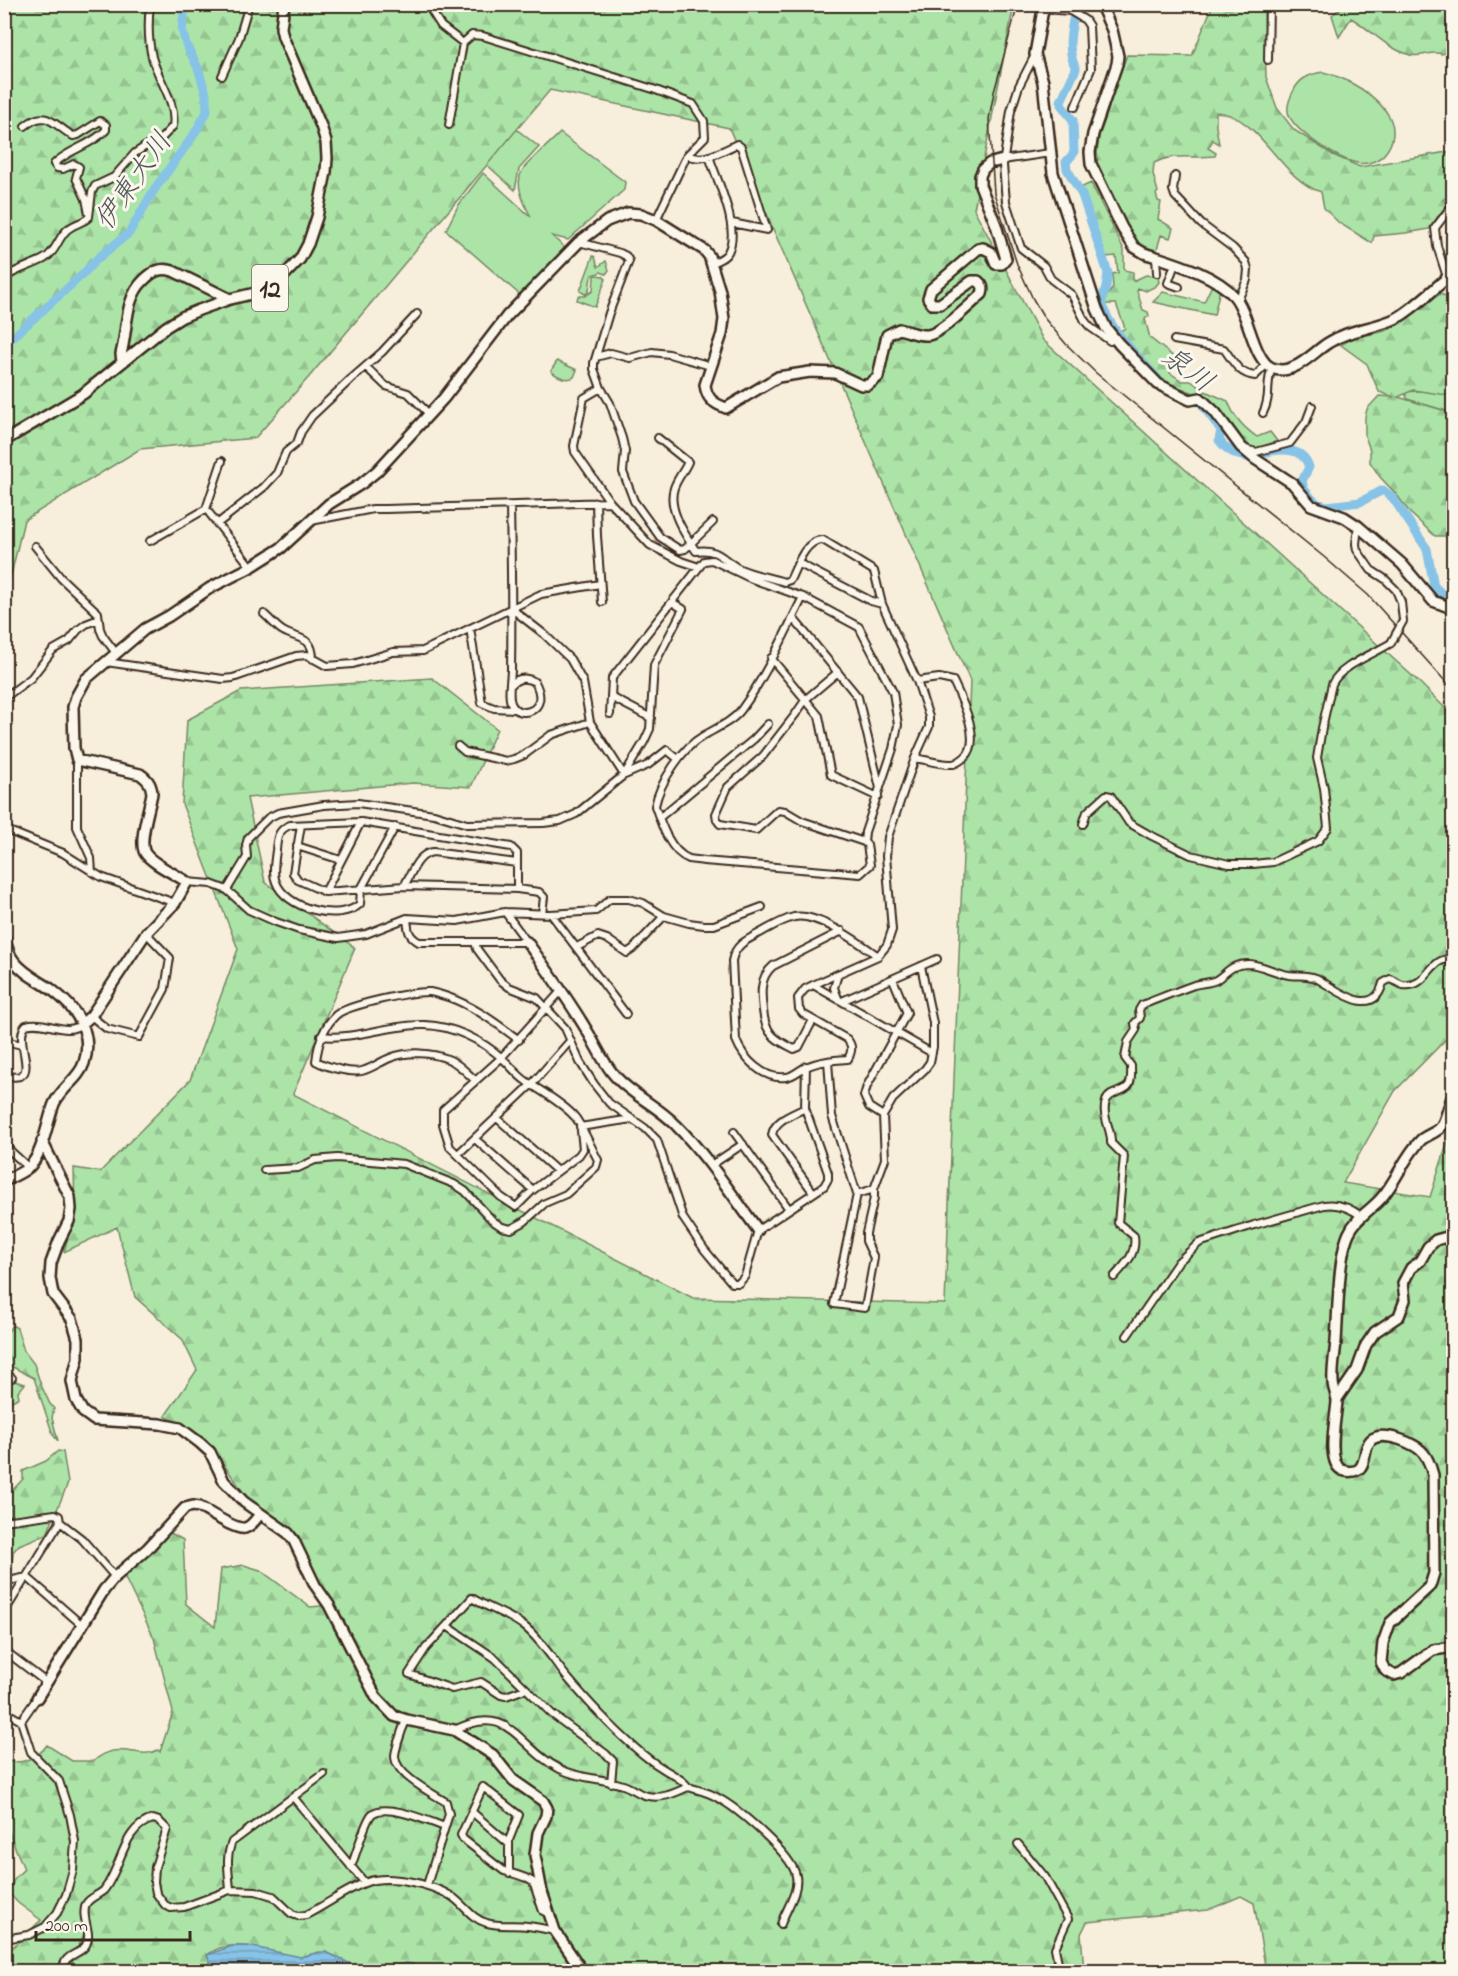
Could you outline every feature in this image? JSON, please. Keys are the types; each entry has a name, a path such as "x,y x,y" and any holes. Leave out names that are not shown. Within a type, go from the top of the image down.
{"street":[{"path":"4,278 47,257 66,230 89,217 92,192 95,186 114,177 135,153 160,140 173,126 174,114 171,103 150,46 148,34 150,4"},
{"path":"222,76 239,38 249,4"},
{"name":"12","path":"4,441 83,394 152,336 182,317 230,299 264,291 276,284 300,259 317,217 327,158 323,134 281,28 284,4"},
{"path":"427,4 441,26 463,43"},
{"path":"1098,4 1112,30 1118,56 1093,134 1091,164 1134,247 1219,283 1238,300 1258,351 1269,366 1269,402 1263,413"},
{"path":"1268,60 1269,4"},
{"path":"996,162 1019,86 1035,54 1044,7 1070,11 1079,15 1089,27 1091,69 1075,107"},
{"path":"449,126 463,43 472,35 483,36 653,89 693,104 704,122 705,137 687,155 656,220"},
{"path":"1035,54 1043,82 1053,173 1097,309 1106,328 1158,384 1195,400 1215,412 1249,454 1292,483 1311,505 1344,517 1358,526 1402,564 1433,601 1453,609"},
{"path":"25,126 32,119 46,119 53,121 73,136 100,121 106,125 106,130 101,136 62,156 54,164 57,168 63,169 74,164 79,167 76,178 86,199 89,217"},
{"path":"687,155 697,159 736,144 741,147 767,230 732,223"},
{"path":"92,872 91,858 77,827 77,760 74,748 73,719 76,697 86,679 145,629 170,616 210,588 251,567 281,548 329,504 377,471 444,398 507,316 579,242 602,225 628,213 641,214 656,220 704,250 712,262 720,291 724,319 722,334 705,385 713,404 726,408 778,377 810,372 835,373 861,385 868,385 878,377 888,335 899,329 915,334 931,335 982,294 984,289 978,281 972,281 936,306 928,298 931,290 978,249 983,248 991,252 996,264 1002,264 1006,259 996,225 980,185 983,169 996,162 1050,153"},
{"path":"709,156 732,223 728,252 724,257 712,262"},
{"path":"996,162 1003,171 1006,202 1021,248 1044,266 1051,279 1072,295 1090,327 1110,341 1114,338"},
{"path":"1175,176 1173,190 1175,196 1201,224 1233,248 1246,262 1247,280 1238,300"},
{"path":"1174,340 1224,349 1241,373 1255,376 1269,366 1292,368 1340,336 1397,318 1450,274 1437,246 1435,228 1454,203"},
{"path":"579,242 620,253 626,256 628,261 609,313 594,369 619,427 625,451 623,472 641,512 660,537 680,550 691,544 713,522"},
{"path":"1156,257 1157,273"},
{"path":"1175,264 1168,283 1179,287"},
{"name":"12","path":"122,362 121,354 133,293 148,276 157,270 174,271 230,299"},
{"path":"217,524 252,498 277,473 286,452 297,443 301,432 312,416 382,352 417,314"},
{"path":"596,357 610,353 630,358 652,352 669,354 711,366"},
{"path":"366,367 386,386 408,393 429,414"},
{"path":"601,388 584,398 574,446 575,452 609,502 650,544 681,561 699,567"},
{"path":"1249,454 1290,443 1306,422 1312,406"},
{"path":"658,438 688,462 675,486 673,509 696,551 709,550 739,568 784,582 790,580 809,545 816,540 823,540 874,571 882,604 917,681 929,717 929,727 915,758 888,837 886,856 892,930 887,945 878,956 800,993 797,1004 803,1014 848,1039 852,1045 852,1052 848,1059 828,1060 807,1066 787,1078 772,1076 748,1061 740,1051 736,1040 733,954 746,939 795,917 805,916 842,931 878,956"},
{"path":"150,541 206,509 222,462"},
{"path":"596,502 602,602"},
{"path":"310,522 373,510 609,502"},
{"path":"510,506 512,609 510,703 514,709"},
{"path":"206,509 251,567"},
{"path":"1083,824 1087,812 1106,795 1111,796 1129,823 1150,835 1191,855 1229,864 1273,862 1318,841 1328,828 1324,788 1317,758 1332,684 1357,662 1391,643 1403,621 1401,602 1396,590 1371,570 1358,550 1356,544 1358,526"},
{"path":"35,546 61,578 98,613 103,636 116,653"},
{"path":"610,714 612,678 704,561 712,560 752,579 803,597 859,627 893,692 898,725 896,739 865,832 864,842"},
{"path":"798,563 871,601 882,604"},
{"path":"105,662 224,679 296,656 307,655 327,666 353,664 393,652 423,651 541,594 600,584"},
{"path":"803,597 771,658 735,717 700,737 678,759 662,787 655,806 673,846 679,853 688,858 704,861 860,874 870,865 867,845 864,842 802,821 785,811 778,810 756,830 720,824 716,814 728,787 763,756 806,699 838,672"},
{"path":"624,776 650,729 654,665 683,609 672,602"},
{"path":"512,609 544,634 570,659 583,682 590,722 624,776"},
{"path":"264,614 283,631 310,644 313,648 313,658"},
{"path":"793,618 858,697 880,789"},
{"path":"4,698 31,678 53,650 69,641 86,624 99,619"},
{"path":"470,628 482,703 494,708 514,709 521,712 530,711 538,705 541,698 535,682 528,678 515,680 511,685"},
{"path":"771,658 819,716 831,776 878,797"},
{"path":"915,758 951,764 959,762 969,754 972,744 967,712 953,681 939,678 917,681"},
{"path":"611,697 651,718"},
{"path":"458,746 465,752 507,760 514,759 524,755 551,735 590,722"},
{"path":"659,818 754,739 768,724"},
{"path":"227,890 247,857 248,838 268,818 278,813 324,805 358,803 434,814 467,824 560,821 576,814 624,776 648,765 667,750 678,759"},
{"path":"77,760 140,774 147,778 152,786 152,793 142,842 144,852 151,859 187,882 211,884 227,890 249,910 299,930 324,936 338,938 366,934 407,918 457,921 505,912 551,914 596,911 610,899 630,899 644,903 664,916 689,923 714,925 762,907"},
{"path":"325,892 362,822"},
{"path":"395,827 361,889 360,904 353,910 322,913 310,909 282,892 276,883 274,875 278,834 283,828 290,825 362,822 395,827 511,847 517,853 517,889"},
{"path":"301,825 292,873 298,880 325,892 404,886 517,889 539,892 544,897 542,914"},
{"path":"4,829 63,853 101,878 175,903"},
{"path":"297,846 341,860"},
{"path":"404,886 421,856 427,853 517,862"},
{"path":"4,1076 17,1078 25,1072 26,1060 21,1030 26,1024 38,1023 67,1029 75,1028 91,1016 147,933 175,903 187,882"},
{"path":"505,912 562,990 606,1065 634,1093 660,1110 677,1126 758,1230"},
{"path":"551,914 626,1014"},
{"path":"577,947 598,936 627,952 633,949 664,916"},
{"path":"407,918 408,933 419,942 527,942"},
{"path":"813,1020 799,1047 794,1049 772,1036 765,1023 762,987 765,976 773,966 842,931"},
{"path":"91,1016 107,1029 139,1037 165,989 170,958 147,933"},
{"path":"4,936 6,949 12,960 24,972 52,990 69,1005 83,1023 87,1041 83,1065 56,1100 37,1156 28,1168 4,1181"},
{"path":"475,942 477,949 500,980 509,987 537,998 565,1028 580,1062 609,1103 645,1128 657,1140 683,1218 704,1249 732,1283 739,1283 745,1276 758,1230 824,1186 828,1179 828,1173 805,1108 807,1066"},
{"path":"1114,1277 1133,1255 1136,1244 1134,1236 1118,1222 1124,1156 1111,1143 1112,1137 1106,1123 1106,1101 1112,1094 1126,1088 1130,1083 1131,1066 1125,1058 1128,1042 1136,1030 1135,1023 1140,1018 1139,1010 1142,1005 1196,984 1215,981 1230,968 1249,964 1287,975 1315,978 1360,1002 1373,1000 1380,994 1383,983 1390,979 1404,985 1416,983 1428,976 1436,964 1454,958"},
{"path":"840,1000 937,959"},
{"path":"828,1060 832,1116 857,1194 834,1304 865,1308 874,1258 866,1241 866,1233 874,1198 873,1189 885,1159 883,1116 893,1099 925,1069 932,1053 933,1023 921,966"},
{"path":"838,974 834,988 840,1000"},
{"path":"883,1116 869,1107 864,1096 907,1013 893,979"},
{"path":"813,985 932,1053"},
{"path":"562,990 519,1040 443,1110 443,1124 450,1147 494,1190 516,1207 533,1190 579,1155 583,1149 580,1127"},
{"path":"475,1080 450,1060 421,1054 393,1057 364,1071 347,1071 324,1066 316,1061 321,1036 336,1015 350,1007 402,995 429,992 449,997 480,1012 519,1040"},
{"path":"264,1170 298,1168 315,1160 337,1158 404,1164 460,1188 493,1221 502,1227 511,1229 524,1222 545,1203 566,1194 596,1167 598,1160 576,1117 519,1076 501,1058 470,1037 440,1026 404,1026 336,1038 321,1036"},
{"path":"458,1154 532,1084 570,1041"},
{"path":"4,1046 9,1042 22,1045"},
{"path":"1454,1094 1442,1127 1421,1140 1384,1194 1361,1216 1348,1233 1340,1276 1333,1382 1337,1399 1333,1437 1335,1461 1339,1468 1355,1472 1363,1465 1367,1447 1371,1441 1377,1437 1388,1437 1416,1446 1430,1463 1433,1475 1434,1573 1430,1586 1390,1623 1383,1643 1381,1662 1385,1670 1394,1675 1401,1674 1433,1650 1454,1647"},
{"path":"805,1108 778,1122 773,1128 772,1135 813,1192"},
{"path":"497,1118 557,1171"},
{"path":"580,1127 632,1119"},
{"path":"734,1132 789,1209"},
{"path":"475,1139 533,1190"},
{"path":"42,1141 70,1197 69,1221 58,1241 51,1263 50,1278 53,1294 72,1319 78,1339 78,1358 72,1382 76,1400 83,1412 94,1420 160,1424 180,1428 200,1443 210,1452 224,1481 244,1502 288,1533 294,1541 315,1585 329,1605 376,1697 394,1716 454,1730 493,1755 513,1780 543,1801 547,1808 546,1816 538,1833 535,1855 542,1892 555,1931 583,1971"},
{"path":"710,1166 743,1144"},
{"path":"4,1145 28,1168"},
{"path":"857,1194 873,1189"},
{"path":"1127,1336 1178,1262 1198,1244 1323,1205 1335,1204 1347,1207 1361,1216"},
{"path":"1337,1399 1357,1371 1366,1345 1375,1332 1399,1316 1405,1300 1403,1283 1411,1268 1420,1261 1428,1247 1436,1240 1454,1235"},
{"path":"4,1254 6,1255 4,1264"},
{"path":"4,1372 12,1377"},
{"path":"21,1722 104,1590 115,1576 147,1549 185,1508 199,1507 237,1527 245,1528 252,1524 260,1514"},
{"path":"4,1521 55,1514 59,1516 60,1522 4,1613"},
{"path":"60,1522 82,1539 115,1576"},
{"path":"27,1577 82,1626"},
{"path":"4,1582 27,1577"},
{"path":"525,1689 506,1696 481,1682 452,1689 409,1674 426,1648 472,1598 522,1624 541,1641 596,1712 650,1760 684,1781 688,1787"},
{"path":"447,1626 495,1658 552,1714 606,1754 613,1761 612,1783"},
{"path":"4,1650 47,1683"},
{"path":"4,1939 29,1935 45,1927 57,1913 66,1895 73,1870 75,1841 70,1815 59,1782 31,1752 21,1722 7,1714"},
{"path":"454,1730 483,1719 495,1721 514,1732 557,1768 573,1775 622,1784 645,1795 660,1797 688,1787 709,1793 737,1810 791,1864 796,1874 796,1885 781,1924"},
{"path":"407,1720 395,1755 396,1761 406,1776 446,1802 449,1814 427,1886"},
{"path":"230,1890 228,1851 232,1842 324,1774"},
{"path":"509,1873 509,1844 519,1815 483,1786 461,1835 463,1839 504,1871 509,1873 533,1882 543,1911 548,1912"},
{"path":"293,1797 365,1883"},
{"path":"351,1867 373,1813 388,1809 445,1827"},
{"path":"472,1812 509,1844"},
{"path":"36,1971 60,1971 67,1959 79,1953 87,1943 89,1934 85,1906 88,1901 106,1888 132,1833 146,1821 153,1819 159,1821 167,1829 155,1867 154,1882 156,1893 165,1905 171,1908 184,1907 230,1890 266,1892 292,1914 306,1915 365,1883 379,1880 427,1886 452,1897 476,1919 488,1924 527,1926 555,1931"},
{"path":"1018,1844 1044,1878 1068,1919 1055,1948 1060,1971"}],"green space":[{"path":"1347,4 1453,5 1453,57 1448,52 1414,56 1401,52 1351,18 1339,37 1332,15"},
{"path":"5,5 1014,5 974,209 1043,340 1420,683 1453,716 1453,1032 1395,1091 1343,1183 1430,1197 1453,1126 1453,1971 1266,1971 1254,1903 1241,1896 1208,1910 1087,1922 1081,1934 1084,1971 417,1972 413,1965 361,1967 326,1953 299,1957 252,1947 228,1946 207,1955 214,1971 160,1971 153,1965 138,1967 134,1971 69,1971 90,1920 68,1971 5,1971 5,1944 13,1947 41,1920 18,1903 8,1892 15,1878 24,1869 5,1823 5,1791 11,1784 5,1782 5,1760 17,1762 28,1760 39,1754 47,1745 72,1761 94,1761 103,1754 120,1750 150,1753 158,1750 160,1752 173,1712 154,1638 123,1574 169,1532 183,1540 186,1604 215,1627 221,1569 244,1565 260,1570 310,1607 332,1605 312,1576 299,1536 246,1496 205,1438 165,1416 197,1370 182,1339 135,1297 117,1227 64,1252 75,1211 74,1168 100,1172 190,1080 238,949 182,804 187,720 241,691 432,678 497,729 471,787 413,783 247,798 265,882 355,948 293,1094 693,1298 945,1304 970,681 729,128 550,90 255,438 140,449 24,520 5,601"},
{"path":"1211,5 1264,5 1266,77 1277,108 1294,130 1333,155 1360,167 1453,151 1453,193 1443,200 1447,204 1429,229 1374,236 1372,243 1339,223 1324,208 1321,192 1306,185 1293,174 1245,124 1232,116 1216,112 1219,144 1213,140 1208,148 1216,153 1215,156 1171,158 1154,163 1153,174 1158,192 1156,194 1158,201 1161,202 1158,219 1173,228 1170,238 1161,235 1156,253 1138,244 1132,238 1100,177 1096,162 1099,136 1113,91 1127,55 1192,56"},
{"path":"1323,72 1361,89 1385,110 1393,127 1393,135 1391,144 1381,157 1366,163 1357,163 1339,156 1317,143 1291,119 1288,107 1296,86 1306,77"},
{"path":"515,128 539,147 519,169 515,190 486,164"},
{"path":"560,133 625,182 624,190 568,240 552,236 567,250 520,295 446,230 458,206 483,173 531,217 521,195 519,182 522,171"},
{"path":"1091,183 1124,250 1124,270 1133,272 1133,281 1146,275 1158,277 1159,282 1156,286 1146,291 1138,288 1137,291 1143,310 1148,312 1149,316 1145,319 1150,338 1174,357 1170,373 1182,381 1191,381 1205,391 1228,401 1243,426 1257,437 1270,432 1277,441 1255,448 1242,444 1199,395 1163,381 1119,332 1125,328 1116,304 1105,304 1106,296 1113,288 1112,274 1118,273 1116,256 1105,257 1085,196 1080,188"},
{"path":"593,256 598,267 606,261 609,270 606,274 601,272 592,275 589,290 585,294 580,291"},
{"path":"596,275 606,279 595,307 577,300 578,296 585,296 593,291"},
{"path":"1213,283 1220,289 1214,315 1153,302 1163,292 1204,302"},
{"path":"1440,294 1453,299 1453,396 1413,390 1398,397 1453,413 1453,537 1435,536 1410,513 1370,462 1370,450 1365,436 1367,409 1379,396 1394,397 1379,392 1367,364 1341,345 1360,336 1390,329"},
{"path":"557,361 577,370 574,377 562,378 551,371"},
{"path":"1430,390 1453,396 1453,413 1407,399 1405,392"},
{"path":"12,1325 17,1328 24,1351 34,1364 41,1385 54,1408 52,1418 58,1441 53,1435 34,1378 5,1363 5,1336"},
{"path":"5,1380 25,1384 18,1392 19,1397 12,1401 5,1396"},
{"path":"58,1451 63,1452 68,1483 47,1534 19,1545 13,1552 11,1574 5,1579 5,1535 10,1531 9,1494 23,1479 23,1471 46,1461"}],"water":[{"path":"232,1946 248,1946 301,1957 326,1952 353,1965 394,1966 406,1963 413,1964 417,1971 214,1971 207,1955"}],"waterway":[{"name":"伊東大川","path":"4,345 97,259 129,233 154,190 193,136 207,112 206,94 182,30 184,13 188,4"},
{"name":"泉川","path":"1076,4 1070,45 1076,69 1061,101 1062,106 1073,120 1074,153 1066,162 1067,169 1082,195 1108,273 1101,303 1118,334 1158,379"},
{"name":"泉川","path":"1203,406 1221,430 1219,440 1235,454 1249,457 1267,452 1289,450 1301,455 1309,467 1302,481 1304,489 1318,504 1327,506 1360,502 1383,490 1393,498 1427,549 1434,586 1454,606"}],"railway":[{"path":"1018,4 989,119 994,193 1017,264 1045,319 1066,344 1096,373 1368,595 1454,691"}]}
